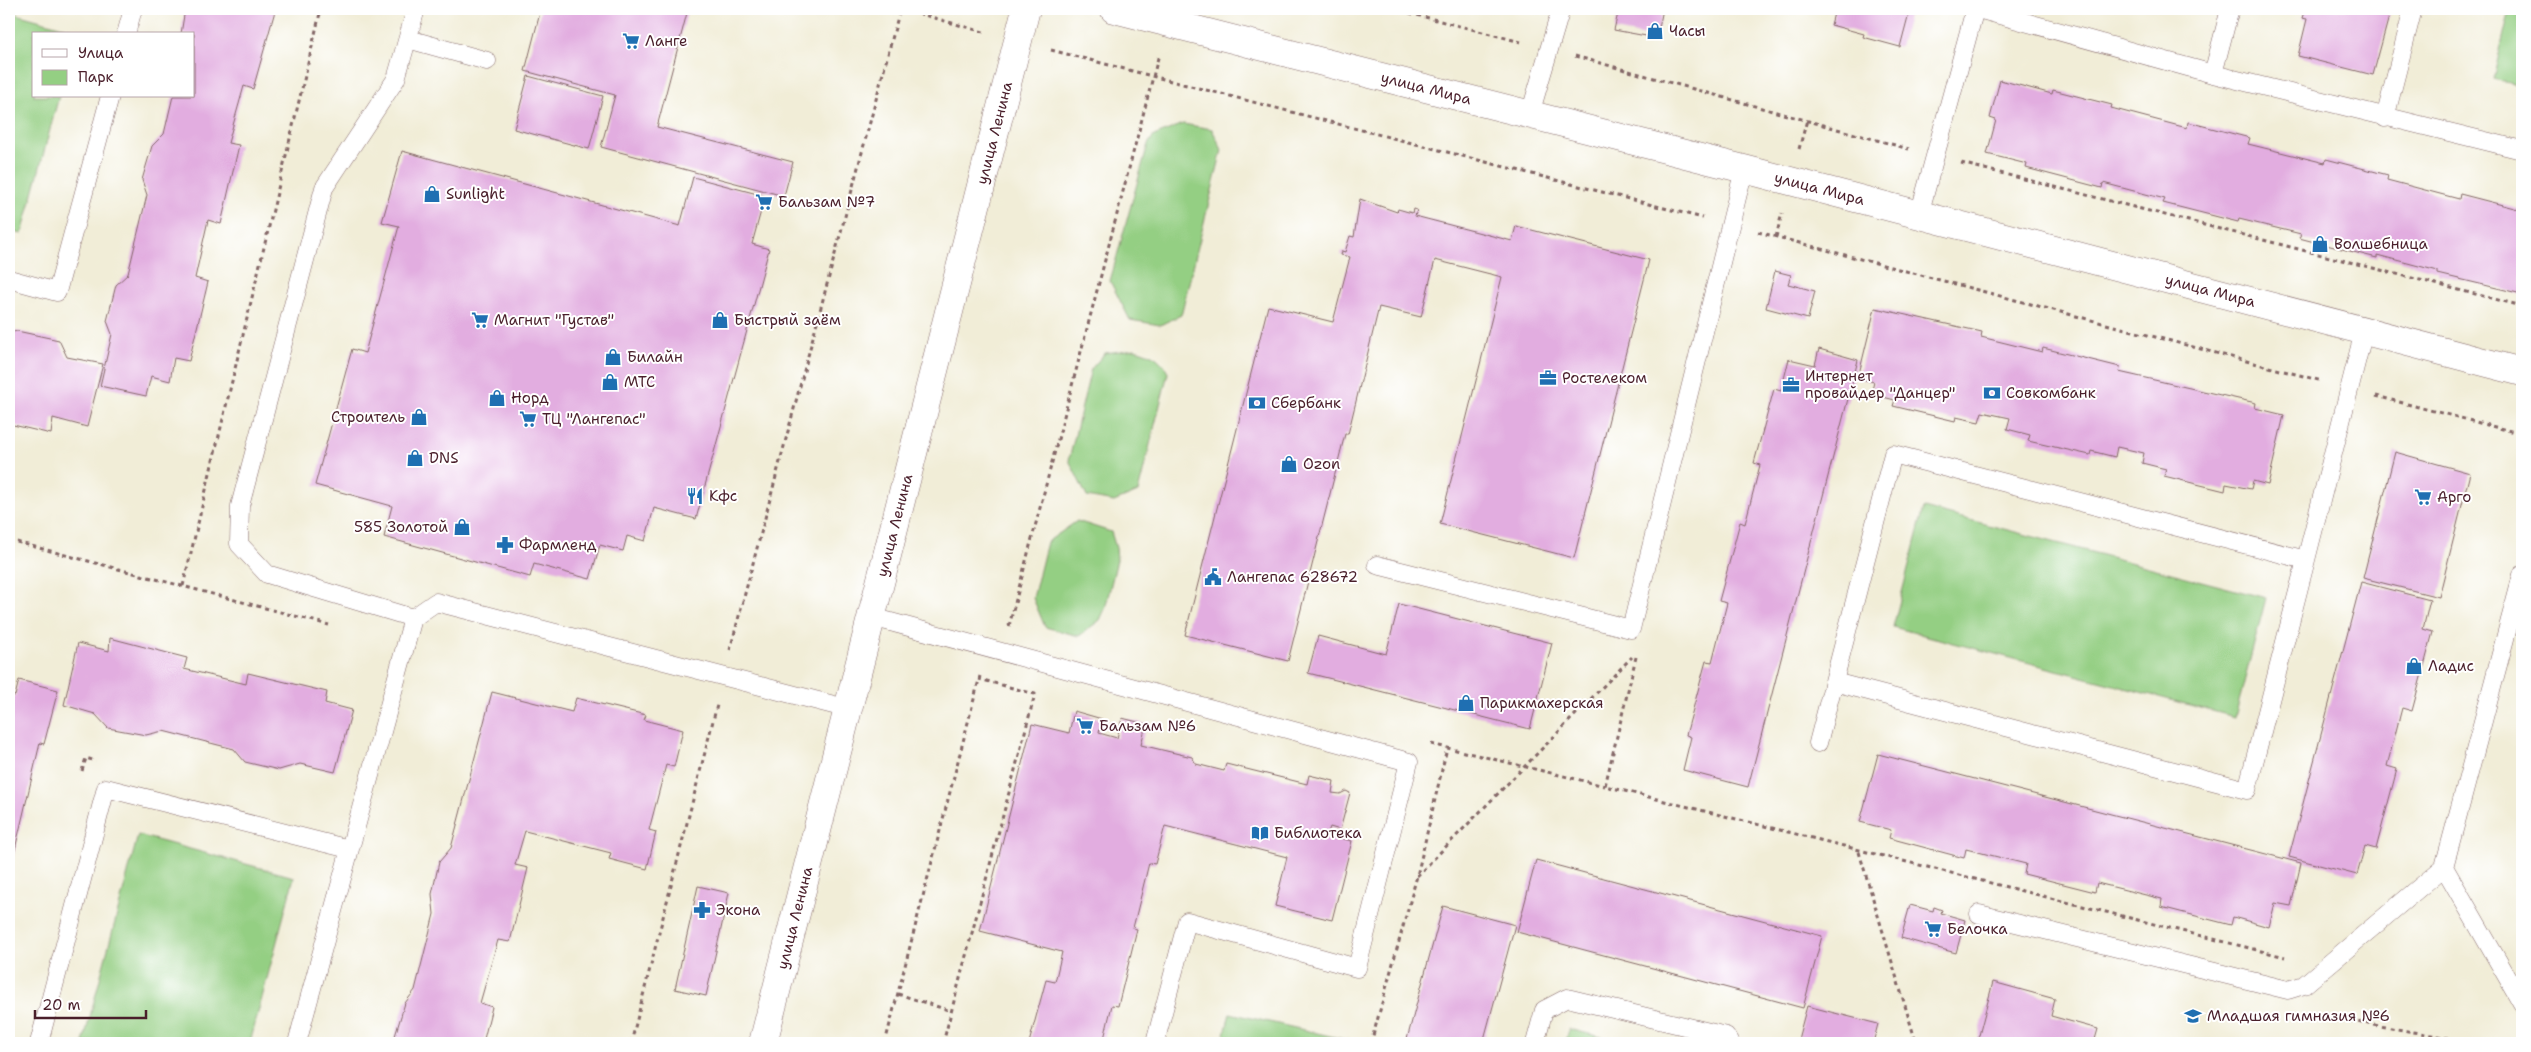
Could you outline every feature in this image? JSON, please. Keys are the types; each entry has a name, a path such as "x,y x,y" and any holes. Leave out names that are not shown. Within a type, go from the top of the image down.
{"street":[{"name":"улица Ленина","path":"763,1043 1026,9"},
{"name":"улица Мира","path":"1114,9 1744,169 2522,372"}],"lane":[{"path":"127,32 133,9"},
{"path":"413,618 267,574 239,544 240,506 324,188 396,79 416,9"},
{"path":"1530,114 1561,9"},
{"path":"1919,215 1976,9 2213,74 2385,118 2522,150"},
{"path":"2213,74 2230,9"},
{"path":"2385,118 2413,9"},
{"path":"408,40 487,61"},
{"path":"9,279 58,292 109,98"},
{"path":"1376,565 1631,629 1744,169"},
{"path":"1834,682 2246,790 2364,331"},
{"path":"1818,743 1893,454 2306,560"},
{"path":"1979,914 2288,990 2304,985 2444,867 2522,575"},
{"path":"297,1043 413,618 436,602 849,708"},
{"path":"872,617 1409,762 1357,968 1187,921 1155,1043"},
{"path":"39,1043 106,788 349,849"},
{"path":"2444,867 2522,1003"},
{"path":"1535,1043 1544,1010 1567,998 1726,1036 1730,1043"}],"path":[{"path":"182,586 321,9"},
{"path":"631,1043 724,676 900,9"},
{"path":"885,1043 983,664 1007,631 1168,23"},
{"path":"9,540 339,628"},
{"path":"1416,876 1638,652 1605,786 2303,962 2307,1014 2477,1043"},
{"path":"943,1043 1035,694 979,679"},
{"path":"1371,1043 1416,876 1447,748"},
{"path":"80,777 86,758 105,763"},
{"path":"1859,851 1914,1039 1913,1043"},
{"path":"898,994 951,1011"}],"green space":[{"path":"2510,9 2522,9 2522,86 2493,79"},
{"path":"9,12 77,31 32,32 32,98 58,98 22,234 9,231"},
{"path":"1183,124 1212,129 1222,150 1181,315 1160,325 1130,320 1110,281 1148,144 1154,136"},
{"path":"1135,349 1155,357 1162,363 1168,373 1138,492 1114,502 1087,497 1069,460 1091,369 1105,353"},
{"path":"1924,508 2266,598 2235,717 1893,627"},
{"path":"1077,521 1111,532 1116,548 1117,560 1105,609 1100,620 1079,636 1045,627 1033,598 1047,542"},
{"path":"138,835 294,877 250,1043 83,1043"},
{"path":"1230,1013 1352,1041 1361,1043 1223,1043"},
{"path":"1569,1029 1625,1043 1566,1043"}],"building":[{"path":"185,9 267,9 275,11 253,89 244,86 228,143 239,145 221,224 208,220 195,278 208,282 189,361 174,358 170,381 151,376 146,396 100,386 112,334 107,321 116,285 128,274 147,195 142,180 152,146 164,134 173,98 195,98 195,32 181,32"},
{"path":"541,9 688,9 657,127 793,162 784,196 601,147 615,95 525,71"},
{"path":"1619,9 1663,9 1657,38 1614,30"},
{"path":"1835,9 1910,9 1900,47 1863,37 1864,34 1831,25"},
{"path":"2305,9 2391,9 2373,75 2298,56 2307,19 2302,18"},
{"path":"528,76 603,96 589,149 514,129"},
{"path":"2000,80 2052,94 2053,90 2112,105 2111,108 2187,128 2188,122 2250,138 2248,144 2325,163 2326,159 2388,175 2387,180 2459,199 2460,194 2522,210 2522,294 2438,274 2438,271 2377,255 2377,258 2299,238 2301,234 2239,219 2238,222 2163,203 2165,199 2103,183 2102,188 2026,168 2027,164 1987,154 1996,120 1990,118"},
{"name":"ТЦ \"Лангепас\"","path":"402,151 680,226 693,177 765,196 752,244 769,249 696,519 654,508 645,541 627,536 623,551 600,545 590,579 534,564 530,577 384,537 392,506 315,485 352,349 365,353 399,226 382,222"},
{"name":"Ростелеком","path":"1360,199 1397,212 1398,209 1412,213 1413,209 1417,210 1415,216 1512,241 1516,226 1649,260 1574,558 1440,524 1502,277 1435,260 1421,317 1379,307 1348,434 1345,434 1288,661 1185,635 1268,306 1333,322 1350,257 1341,255 1342,251 1345,252 1350,236 1354,237"},
{"path":"1775,271 1791,275 1788,284 1815,291 1808,319 1766,308"},
{"path":"1875,308 1982,332 1981,337 2042,352 2043,348 2120,367 2119,372 2256,403 2255,408 2284,415 2268,485 2253,481 2251,489 2226,484 2225,491 2164,476 2166,469 2142,463 2144,453 2117,447 2115,457 2091,451 2090,455 2028,441 2030,435 2007,429 2010,418 1982,412 1979,422 1956,417 1955,421 1893,406 1895,400 1871,394 1874,382 1858,378"},
{"path":"17,331 59,340 67,357 103,364 87,427 53,418 51,434 9,424 9,333"},
{"path":"1819,349 1858,360 1748,787 1683,770 1691,737 1686,735 1706,661 1712,662 1727,603 1719,601 1740,522 1745,524 1760,465 1754,463 1774,389 1781,391 1789,359 1815,365"},
{"path":"2395,452 2470,473 2439,597 2363,578"},
{"path":"2361,582 2430,600 2423,629 2433,632 2412,711 2402,708 2387,766 2397,769 2376,849 2365,846 2357,875 2289,857"},
{"path":"1399,604 1552,643 1530,729 1308,673 1318,636 1386,654"},
{"path":"110,638 187,658 184,669 246,684 248,673 327,692 325,703 352,710 335,772 300,764 279,770 245,762 234,749 163,731 146,735 108,728 95,714 64,705 78,643 109,651"},
{"path":"19,680 58,690 44,744 40,743 9,875 9,694 15,696"},
{"path":"492,692 572,712 576,698 646,715 644,720 683,730 674,767 666,765 649,830 656,832 647,869 609,859 611,853 525,831 515,865 528,868 510,942 498,940 480,1003 492,1007 483,1043 396,1043 395,1036 405,1003 415,990 434,914 432,894 439,862 451,848"},
{"path":"1074,711 1102,719 1099,733 1117,738 1122,718 1146,724 1141,745 1192,757 1196,764 1224,771 1226,764 1307,784 1309,775 1334,781 1332,793 1340,794 1346,791 1350,793 1340,830 1330,827 1327,835 1352,841 1332,920 1275,906 1287,857 1165,826 1155,864 1149,863 1133,928 1137,929 1118,1006 1112,1005 1103,1043 1029,1043 1046,980 1055,982 1062,952 980,931 1032,724 1069,733"},
{"path":"1878,754 2301,863 2291,906 2275,903 2269,927 2233,917 2231,925 2161,907 2162,899 2097,883 2095,892 2024,874 2026,864 1966,849 1964,858 1889,838 1891,830 1860,822"},
{"path":"1536,860 1822,936 1803,1008 1517,932"},
{"path":"698,886 729,893 706,996 675,989"},
{"name":"Белочка","path":"1910,905 1933,911 1934,907 1942,910 1941,913 1965,920 1956,953 1901,938"},
{"path":"1443,906 1515,925 1483,1043 1406,1043"},
{"path":"1993,982 2055,999 2051,1016 2098,1029 2094,1043 1977,1043"},
{"path":"1807,1006 1878,1024 1873,1043 1797,1043"}],"place":[{"name":"Часы","path":"1655,31"},
{"name":"Ланге","path":"631,41"},
{"name":"Sunlight","path":"432,194"},
{"name":"Бальзам №7","path":"764,202"},
{"name":"Волшебница","path":"2320,244"},
{"name":"Магнит \"Густав\"","path":"480,320"},
{"name":"Быстрый заём","path":"720,320"},
{"name":"Билайн","path":"613,357"},
{"name":"Ростелеком","path":"1548,378"},
{"name":"МТС","path":"610,382"},
{"name":"Интернет провайдер \"Данцер\"","path":"1791,385"},
{"name":"Совкомбанк","path":"1992,393"},
{"name":"Норд","path":"497,398"},
{"name":"Сбербанк","path":"1257,403"},
{"name":"Строитель","path":"419,417"},
{"name":"ТЦ \"Лангепас\"","path":"528,419"},
{"name":"DNS","path":"415,458"},
{"name":"Ozon","path":"1289,464"},
{"name":"Кфс","path":"695,496"},
{"name":"Арго","path":"2423,497"},
{"name":"585 Золотой","path":"462,527"},
{"name":"Фармленд","path":"505,545"},
{"name":"Лангепас 628672","path":"1213,577"},
{"name":"Ладис","path":"2414,666"},
{"name":"Парикмахерская","path":"1466,703"},
{"name":"Бальзам №6","path":"1085,726"},
{"name":"Библиотека","path":"1260,833"},
{"name":"Экона","path":"702,910"},
{"name":"Белочка","path":"1933,929"},
{"name":"Младшая гимназия №6","path":"2193,1016"}]}
